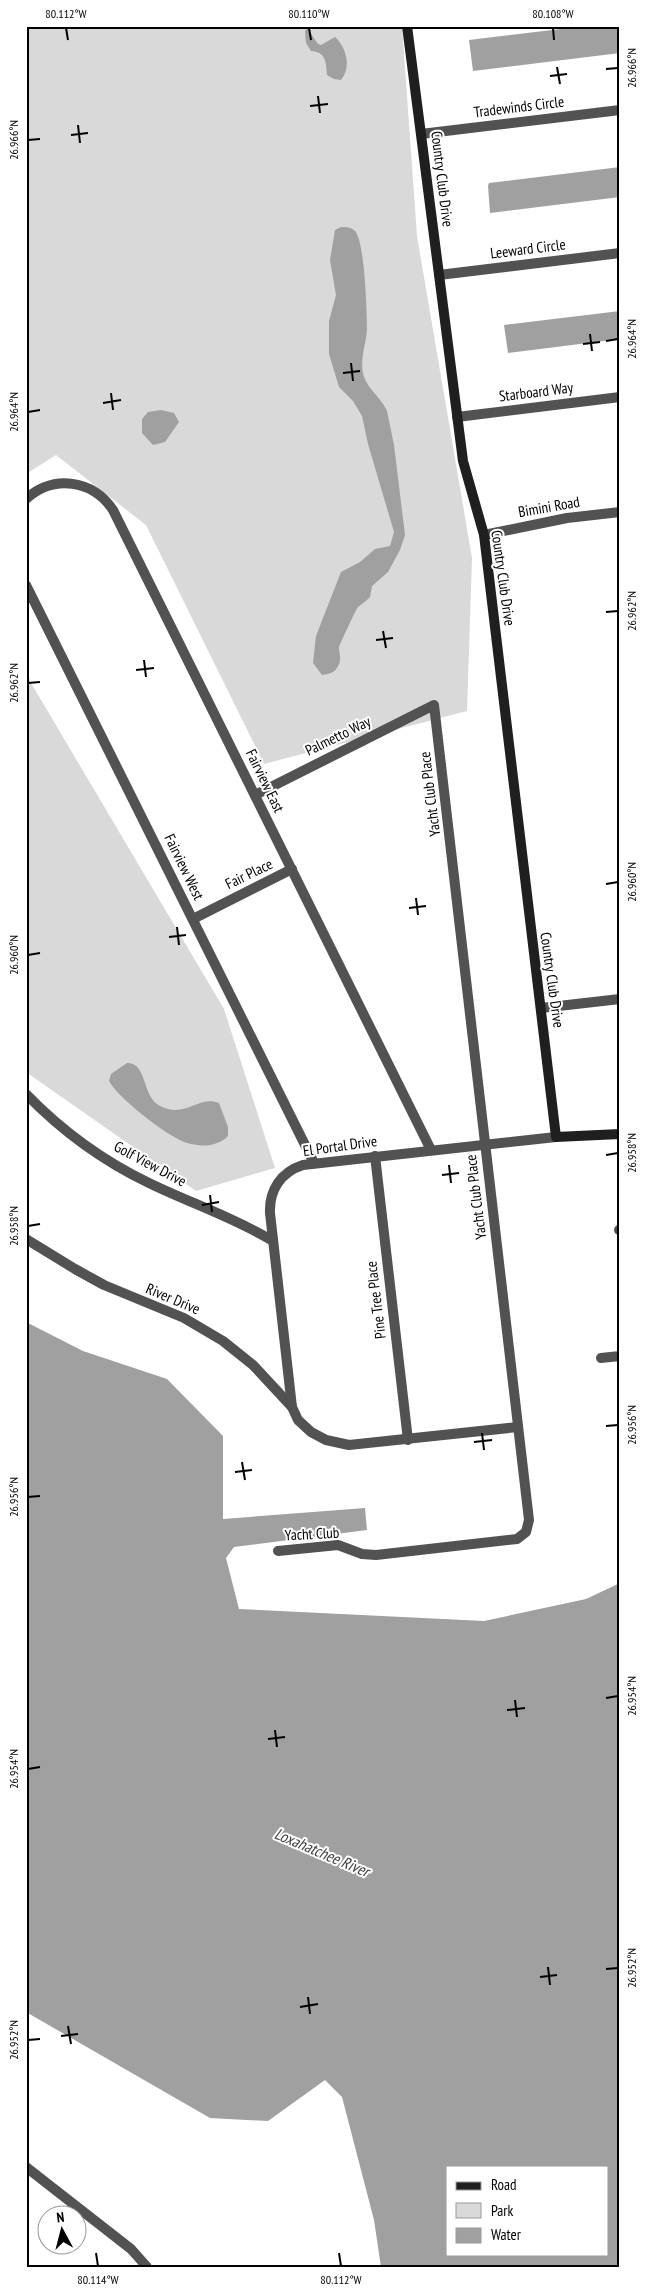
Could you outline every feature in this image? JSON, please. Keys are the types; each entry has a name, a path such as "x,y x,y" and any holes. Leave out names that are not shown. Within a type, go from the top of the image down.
{"street":[{"name":"Country Club Drive","path":"407,26 457,417 468,483 484,535 556,1137"},
{"name":"Tradewinds Circle","path":"421,134 620,110"},
{"name":"Leeward Circle","path":"439,275 620,254"},
{"name":"Starboard Way","path":"457,417 620,397"},
{"name":"Fairview East","path":"29,497 49,485 62,483 78,484 96,492 110,505 431,1150"},
{"name":"Bimini Road","path":"484,535 567,518 620,512"},
{"name":"Fairview West","path":"26,585 314,1163"},
{"name":"Palmetto Way","path":"255,794 434,705"},
{"name":"Yacht Club Place","path":"376,1555 517,1539 522,1536 529,1520 434,705"},
{"name":"Fair Place","path":"193,919 292,870"},
{"path":"541,1008 620,999"},
{"name":"Golf View Drive","path":"26,1094 72,1135 121,1168 173,1194 226,1215 273,1240"},
{"path":"556,1137 620,1134"},
{"name":"El Portal Drive","path":"408,1440 349,1445 326,1440 316,1435 298,1420 292,1407 269,1206 273,1190 288,1172 298,1166 314,1163 485,1143 556,1137"},
{"name":"Pine Tree Place","path":"375,1156 408,1440"},
{"name":"River Drive","path":"26,1239 74,1270 104,1285 184,1318 223,1340 253,1365 292,1407"},
{"path":"601,1358 620,1356"},
{"path":"408,1440 518,1427"},
{"name":"Yacht Club","path":"278,1551 338,1545 362,1554 376,1555"},
{"path":"26,2167 131,2249 147,2267"}],"green space":[{"path":"26,26 402,26 417,236 472,558 467,711 264,764 146,525 56,455 26,474"},
{"path":"26,668 31,683 224,1009 275,1168 196,1191 26,1072"}],"water":[{"path":"309,26 312,26 309,31 318,44 321,45 335,37 342,46 347,63 341,80 327,75 324,59 320,53 311,51 306,43 305,31"},
{"path":"586,26 620,26 620,53 473,71 469,40"},
{"path":"620,167 620,197 490,213 489,183"},
{"path":"341,227 349,227 355,231 361,249 365,279 367,322 362,362 363,373 367,383 387,411 394,445 405,535 400,550 388,572 372,586 370,597 358,607 354,614 339,647 340,661 337,668 332,673 322,675 313,663 316,636 341,572 360,562 375,549 390,546 394,532 368,444 362,416 353,401 339,387 329,354 329,321 336,295 330,260 335,230"},
{"path":"620,311 620,339 508,353 504,325"},
{"path":"161,410 174,413 179,422 165,442 153,445 142,433 142,419 148,412"},
{"path":"127,1063 134,1064 138,1068 150,1095 160,1106 177,1110 205,1102 219,1103 228,1127 228,1136 218,1143 196,1145 176,1138 155,1124 122,1097 109,1081 111,1074"},
{"name":"Loxahatchee River","path":"26,1322 83,1351 167,1379 223,1436 223,1519 365,1508 367,1530 234,1547 226,1558 239,1609 484,1621 586,1599 620,1583 620,2267 381,2267 374,2220 342,2097 325,2080 268,2121 210,2118 26,2012"}]}
